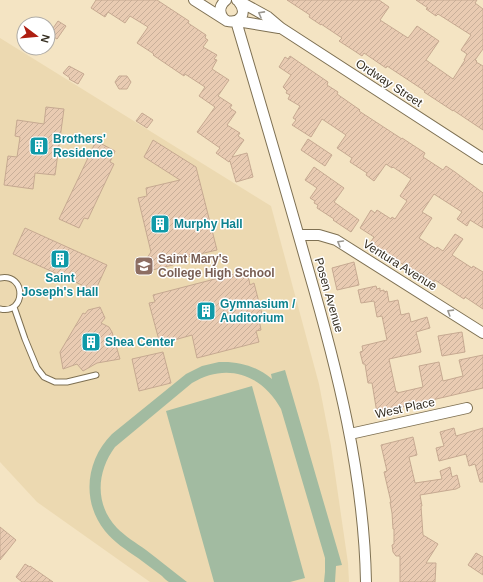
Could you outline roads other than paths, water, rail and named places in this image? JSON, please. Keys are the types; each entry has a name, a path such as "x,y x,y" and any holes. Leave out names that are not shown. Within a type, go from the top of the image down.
{"street":[{"path":"194,0 223,18"},
{"path":"223,18 220,7 226,0"},
{"path":"236,21 240,19 243,13 242,5 238,1"},
{"name":"Ordway Street","path":"238,1 268,18 281,28 483,159"},
{"name":"Ordway Street","path":"223,18 229,22 236,21 281,28"},
{"name":"Posen Avenue","path":"236,21 299,234 340,385 350,434 360,503 366,582"},
{"name":"Ventura Avenue","path":"299,234 319,235 336,240 483,333"},
{"name":"West Place","path":"350,434 467,408"}],"lane":[{"path":"0,278 9,278 13,280 20,288 20,298 18,303 9,309 0,309"},
{"path":"14,307 37,368 44,377 55,382 67,382 96,375"}],"place":[{"name":"Brothers' Residence","path":"39,146"},
{"name":"Murphy Hall","path":"160,224"},
{"name":"Saint Joseph's Hall","path":"60,259"},
{"name":"Saint Mary's College High School","path":"144,266"},
{"name":"Gymnasium / Auditorium","path":"206,311"},
{"name":"Shea Center","path":"91,342"}]}
